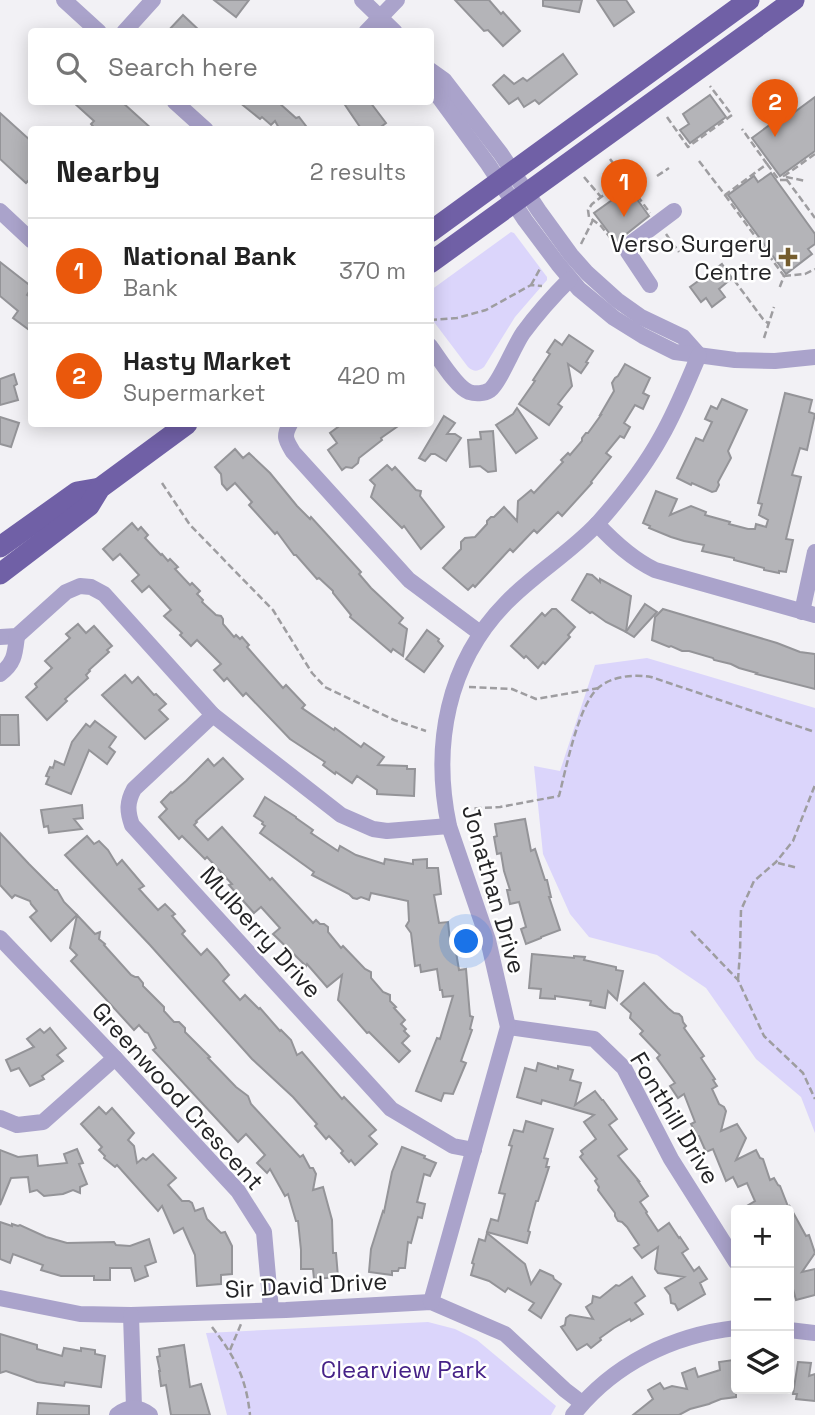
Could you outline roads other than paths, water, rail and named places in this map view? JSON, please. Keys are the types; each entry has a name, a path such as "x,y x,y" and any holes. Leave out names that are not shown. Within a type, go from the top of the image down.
{"main road":[{"path":"434,229 749,0"},
{"path":"434,260 794,0"},
{"path":"0,574 89,506 100,488 183,427"},
{"path":"0,547 78,492 100,488"}],"street":[{"path":"64,0 95,28"},
{"path":"128,28 153,0"},
{"path":"362,0 391,28"},
{"path":"370,28 397,0"},
{"path":"434,73 444,80 570,279 603,309 643,336 675,352 735,360 775,361 815,357"},
{"path":"434,90 506,177"},
{"path":"178,105 202,126"},
{"path":"521,198 587,273 617,300 641,317 683,337 699,355"},
{"path":"0,211 28,236"},
{"path":"650,285 628,252 629,244 674,211"},
{"path":"434,351 467,392 480,394 490,390 523,333 570,279"},
{"name":"Jonathan Drive","path":"431,1301 508,1027 488,940 449,826 442,774 448,709 461,668 480,634 505,603 576,544 597,524 629,485 660,439 699,355"},
{"path":"288,427 286,440 293,452 409,580 480,634"},
{"path":"597,524 636,559 655,570 808,613 815,552"},
{"path":"0,674 9,667 15,655 18,636 66,592 80,586 91,587 104,594 213,715 341,815 373,829 387,831 449,826"},
{"path":"0,637 18,636"},
{"name":"Mulberry Drive","path":"213,715 134,789 129,799 128,812 132,825 391,1109 453,1146 474,1150"},
{"name":"Greenwood Crescent","path":"0,938 238,1191 264,1232 271,1310"},
{"name":"Fonthill Drive","path":"508,1027 594,1040 624,1068 671,1159 731,1254"},
{"path":"0,1118 17,1125 43,1122 115,1058"},
{"name":"Sir David Drive","path":"0,1298 80,1314 131,1315 431,1301 505,1334 565,1390 578,1409"},
{"path":"131,1315 134,1407"},
{"path":"578,1409 621,1369 654,1350 688,1337 731,1329"},
{"path":"794,1331 815,1333"},
{"path":"117,1415 134,1407 150,1415"}],"place":[{"name":"Hasty Market","path":"775,137"},
{"name":"National Bank","path":"624,217"},
{"name":"Verso Surgery Centre","path":"788,257"}],"park label":[{"name":"Clearview Park","path":"404,1369"}]}
